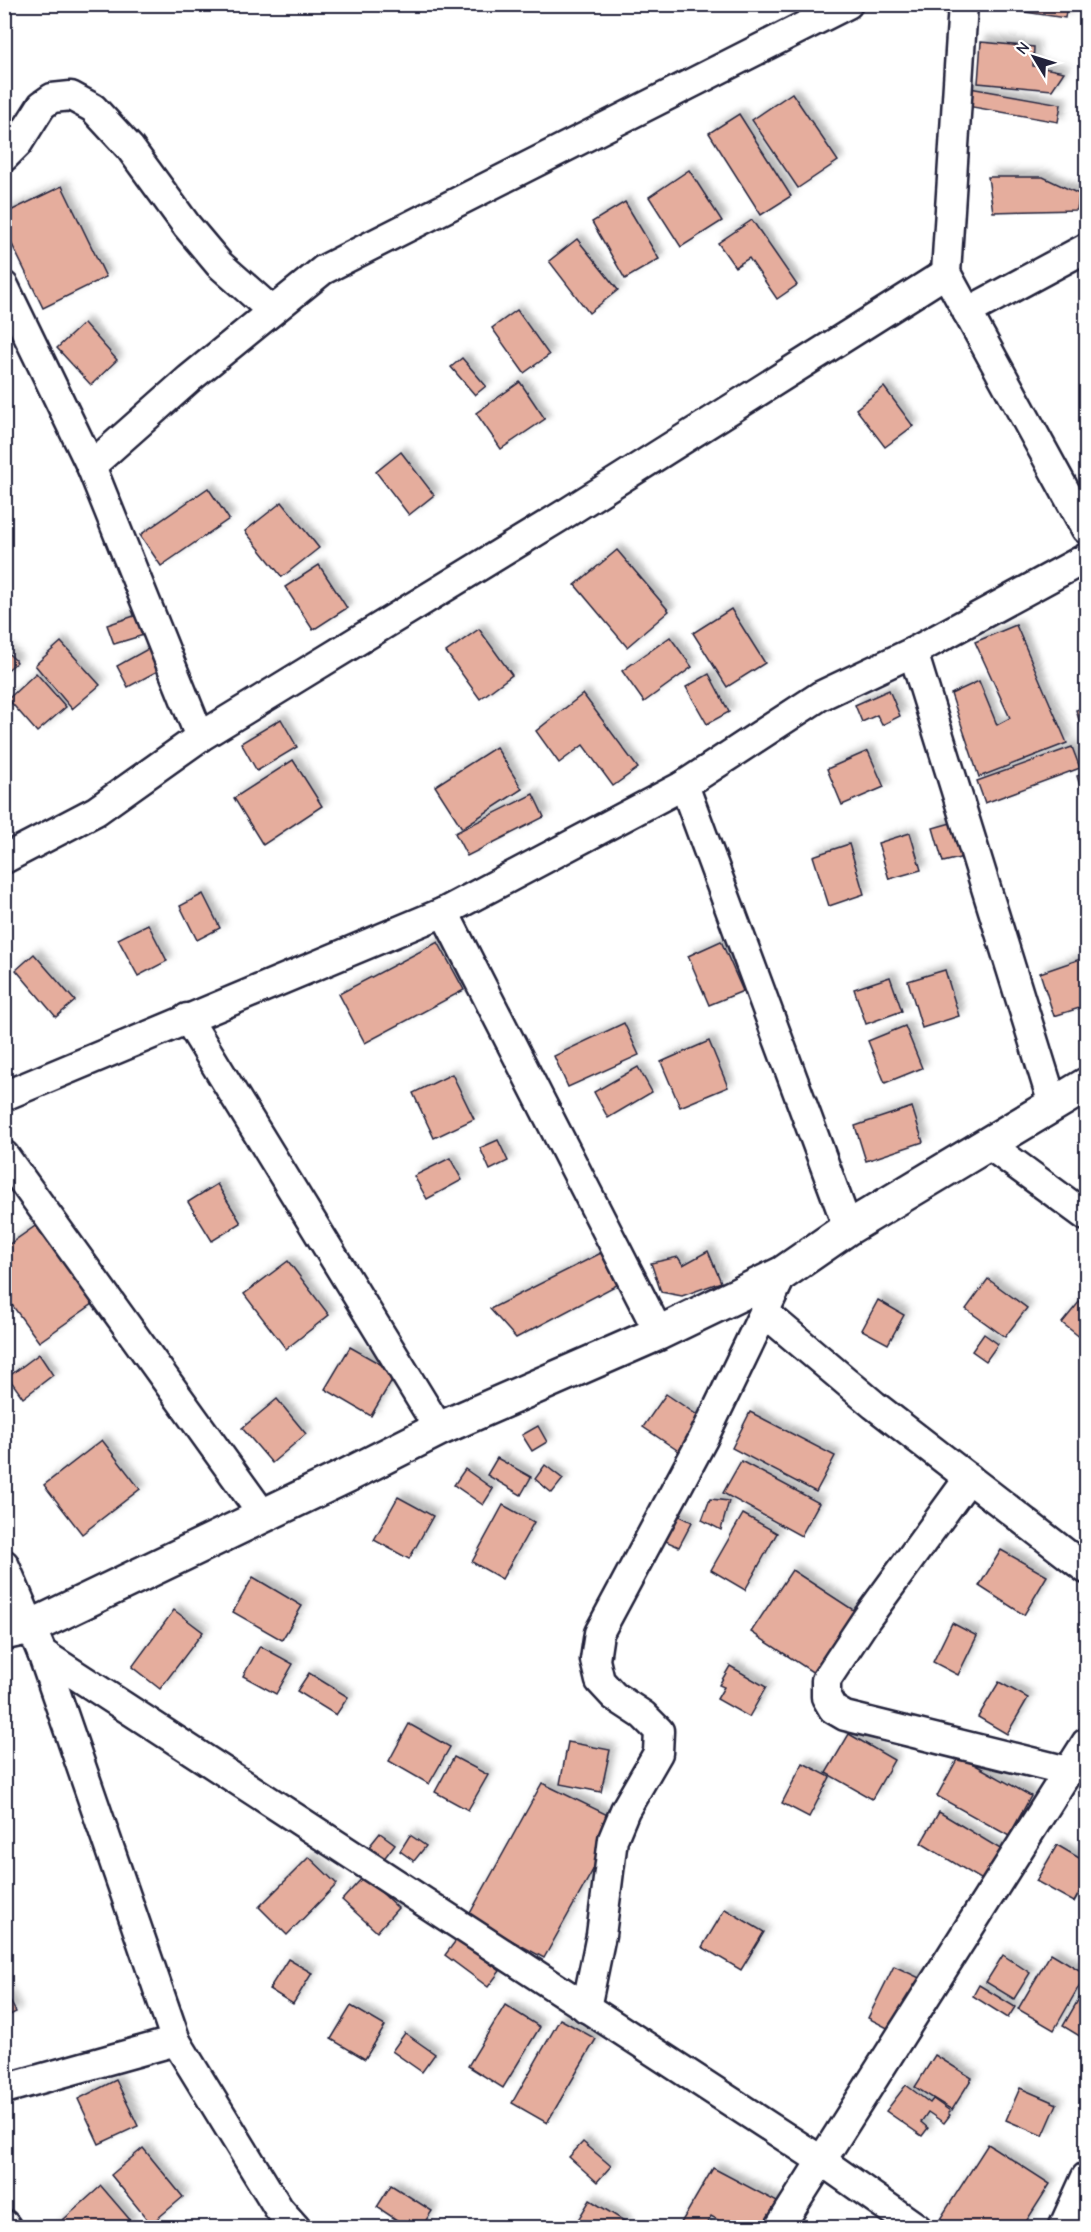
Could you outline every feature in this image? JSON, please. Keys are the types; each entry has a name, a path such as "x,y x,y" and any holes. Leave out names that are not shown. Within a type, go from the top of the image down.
{"street":[{"path":"92,466 189,379 323,270 848,4"},
{"path":"963,4 946,273 1086,529"},
{"path":"4,157 18,143 42,105 52,98 71,96 93,108 130,148 187,226 219,264 271,310"},
{"path":"967,312 1086,248"},
{"path":"4,859 96,811 200,737 568,512 946,273"},
{"path":"4,286 92,466 200,737"},
{"path":"4,1096 444,912 684,785 820,696 913,651 1086,558"},
{"path":"913,651 1053,1104"},
{"path":"684,785 848,1228"},
{"path":"444,912 659,1333"},
{"path":"187,1018 439,1429"},
{"path":"26,1637 263,1515 439,1429 659,1333 783,1273 848,1228 1086,1085"},
{"path":"988,1144 1086,1216"},
{"path":"4,1155 263,1515"},
{"path":"586,2008 601,1935 614,1839 625,1810 658,1753 659,1731 643,1715 614,1696 600,1681 595,1660 599,1633 703,1439 783,1273"},
{"path":"764,1312 874,1405 1086,1569"},
{"path":"969,1478 867,1618 826,1680 826,1697 833,1709 845,1716 1068,1770"},
{"path":"4,1564 26,1637 176,2042 279,2209 296,2228"},
{"path":"26,1637 586,2008 822,2161 918,2228"},
{"path":"779,2228 1086,1743"},
{"path":"4,2089 176,2042"},
{"path":"1063,2228 1086,2177"}],"building":[{"path":"985,4 1015,4 1014,9 985,9"},
{"path":"1020,4 1067,4 1065,18 1019,11"},
{"path":"981,42 1034,47 1033,66 1064,72 1052,90 978,83"},
{"path":"964,87 1061,104 1058,122 961,105"},
{"path":"792,93 838,161 798,188 752,120"},
{"path":"739,114 791,196 761,215 709,133"},
{"path":"689,170 722,221 681,247 649,197"},
{"path":"988,177 1043,177 1079,194 1077,210 993,212"},
{"path":"62,186 106,277 43,308 4,228 4,214"},
{"path":"625,202 659,259 625,279 592,222"},
{"path":"752,220 797,285 777,299 749,258 735,267 718,243"},
{"path":"577,239 618,290 589,313 549,261"},
{"path":"517,310 549,355 524,373 492,328"},
{"path":"84,323 117,360 91,385 57,348"},
{"path":"462,358 486,386 475,395 451,367"},
{"path":"520,382 545,419 501,449 476,413"},
{"path":"884,387 913,426 885,447 856,409"},
{"path":"401,452 434,495 409,515 376,472"},
{"path":"208,488 229,519 161,566 140,535"},
{"path":"282,502 319,548 282,577 245,531"},
{"path":"617,550 669,611 627,647 575,585"},
{"path":"319,565 347,608 313,630 285,587"},
{"path":"731,609 765,663 727,687 693,633"},
{"path":"140,614 147,634 114,644 107,625"},
{"path":"1016,625 1067,743 979,777 951,694 979,681 997,725 1010,718 975,642"},
{"path":"479,629 512,675 480,699 446,652"},
{"path":"670,637 692,667 644,702 622,671"},
{"path":"61,642 100,685 72,709 35,665"},
{"path":"155,645 167,666 128,687 117,666"},
{"path":"4,649 17,662 4,673"},
{"path":"36,673 66,707 37,732 8,699"},
{"path":"709,674 729,712 707,724 686,687"},
{"path":"889,690 900,716 882,725 877,715 862,722 855,705"},
{"path":"583,694 638,768 613,786 583,745 559,763 536,731"},
{"path":"1086,707 1086,743 1076,710"},
{"path":"281,719 297,747 257,771 241,743"},
{"path":"496,747 522,789 462,828 435,786"},
{"path":"1072,747 1080,768 985,803 977,781"},
{"path":"868,751 884,787 842,805 827,769"},
{"path":"293,760 322,806 263,845 234,798"},
{"path":"1086,773 1086,806 1077,776"},
{"path":"533,794 544,817 467,856 455,833"},
{"path":"958,821 968,856 943,862 933,828"},
{"path":"910,833 921,870 889,879 878,843"},
{"path":"849,844 864,894 829,906 813,856"},
{"path":"203,894 220,928 197,940 180,906"},
{"path":"148,924 167,961 138,976 118,939"},
{"path":"721,941 743,991 709,1005 688,956"},
{"path":"438,942 464,990 365,1043 339,994"},
{"path":"34,954 75,1001 56,1017 16,970"},
{"path":"1086,957 1086,1006 1054,1016 1040,973"},
{"path":"945,970 959,1016 922,1028 908,981"},
{"path":"890,977 902,1011 866,1024 854,989"},
{"path":"624,1023 639,1055 568,1087 554,1056"},
{"path":"905,1026 922,1068 885,1083 868,1041"},
{"path":"709,1041 728,1087 680,1107 661,1062"},
{"path":"638,1067 652,1092 608,1118 594,1092"},
{"path":"452,1074 474,1119 434,1138 413,1093"},
{"path":"912,1107 923,1142 866,1161 855,1126"},
{"path":"498,1140 508,1161 490,1170 480,1148"},
{"path":"450,1158 462,1180 427,1199 414,1176"},
{"path":"217,1184 241,1223 212,1241 188,1202"},
{"path":"41,1222 97,1301 39,1342 4,1294 4,1248"},
{"path":"708,1251 721,1282 682,1296 661,1292 651,1263 678,1257 683,1265"},
{"path":"601,1253 617,1285 516,1338 490,1309"},
{"path":"288,1261 329,1315 286,1349 244,1294"},
{"path":"988,1279 1027,1308 1005,1337 966,1309"},
{"path":"1084,1296 1086,1298 1086,1342 1062,1323"},
{"path":"878,1300 904,1315 888,1344 862,1330"},
{"path":"984,1334 998,1344 986,1361 972,1351"},
{"path":"350,1347 396,1373 371,1416 325,1389"},
{"path":"39,1354 53,1375 23,1398 8,1377"},
{"path":"666,1394 703,1419 680,1452 643,1427"},
{"path":"277,1399 306,1434 272,1463 242,1428"},
{"path":"750,1412 835,1456 816,1492 732,1448"},
{"path":"538,1426 547,1442 532,1451 522,1435"},
{"path":"102,1440 140,1489 82,1534 44,1485"},
{"path":"497,1458 531,1477 521,1495 487,1475"},
{"path":"741,1461 819,1503 801,1536 723,1493"},
{"path":"545,1465 563,1479 552,1493 535,1479"},
{"path":"465,1469 493,1489 483,1505 454,1485"},
{"path":"398,1497 433,1516 409,1559 374,1540"},
{"path":"710,1499 729,1501 721,1530 702,1520"},
{"path":"503,1505 534,1522 502,1579 472,1562"},
{"path":"674,1513 692,1522 679,1547 661,1539"},
{"path":"743,1514 777,1533 745,1590 711,1570"},
{"path":"1001,1550 1047,1576 1024,1615 979,1586"},
{"path":"792,1570 861,1615 820,1677 751,1632"},
{"path":"253,1577 302,1606 282,1640 233,1612"},
{"path":"174,1610 203,1632 160,1689 132,1667"},
{"path":"952,1623 977,1636 958,1675 933,1662"},
{"path":"260,1646 293,1664 276,1694 243,1676"},
{"path":"730,1666 766,1687 749,1717 717,1699 724,1687 719,1685"},
{"path":"309,1673 348,1697 336,1715 297,1691"},
{"path":"999,1682 1028,1698 1007,1734 978,1717"},
{"path":"409,1724 450,1747 429,1784 389,1761"},
{"path":"849,1734 894,1760 872,1799 826,1773"},
{"path":"568,1742 610,1750 601,1792 560,1784"},
{"path":"959,1756 1031,1796 1009,1836 937,1796"},
{"path":"454,1757 488,1775 468,1810 435,1792"},
{"path":"803,1763 830,1777 809,1817 782,1803"},
{"path":"542,1783 620,1821 544,1958 468,1917"},
{"path":"939,1812 1007,1853 989,1884 921,1843"},
{"path":"380,1833 395,1844 383,1860 368,1848"},
{"path":"410,1835 426,1846 414,1861 400,1851"},
{"path":"1057,1845 1086,1862 1086,1880 1074,1902 1036,1881"},
{"path":"309,1857 337,1884 287,1935 259,1907"},
{"path":"364,1876 398,1908 377,1932 342,1900"},
{"path":"725,1909 764,1932 741,1970 702,1947"},
{"path":"457,1939 500,1971 488,1987 445,1955"},
{"path":"1051,1953 1086,1974 1054,2030 1018,2009"},
{"path":"1003,1955 1030,1973 1014,1999 986,1982"},
{"path":"288,1959 312,1973 293,2004 269,1989"},
{"path":"894,1966 924,1980 897,2033 868,2018"},
{"path":"979,1985 1015,2007 1008,2018 973,1996"},
{"path":"4,1990 16,2012 4,2018"},
{"path":"1081,1995 1086,1998 1086,2040 1063,2026"},
{"path":"505,2005 540,2027 503,2088 468,2066"},
{"path":"351,2006 385,2026 365,2059 331,2039"},
{"path":"560,2019 596,2039 547,2123 512,2103"},
{"path":"405,2033 435,2054 422,2072 392,2051"},
{"path":"935,2055 972,2078 952,2110 915,2087"},
{"path":"116,2080 138,2126 99,2144 78,2099"},
{"path":"906,2085 930,2103 933,2099 950,2111 944,2123 928,2112 921,2122 928,2128 922,2136 886,2111"},
{"path":"1020,2088 1057,2104 1043,2136 1006,2120"},
{"path":"583,2142 611,2166 597,2182 569,2157"},
{"path":"988,2144 1050,2184 1022,2228 953,2228 940,2219"},
{"path":"143,2148 183,2197 151,2224 111,2175"},
{"path":"713,2168 783,2205 771,2228 732,2228 711,2216 704,2228 678,2228"},
{"path":"391,2185 432,2211 421,2228 409,2228 377,2207"},
{"path":"101,2186 131,2221 124,2228 54,2228"},
{"path":"590,2200 626,2222 623,2228 573,2228"}]}
